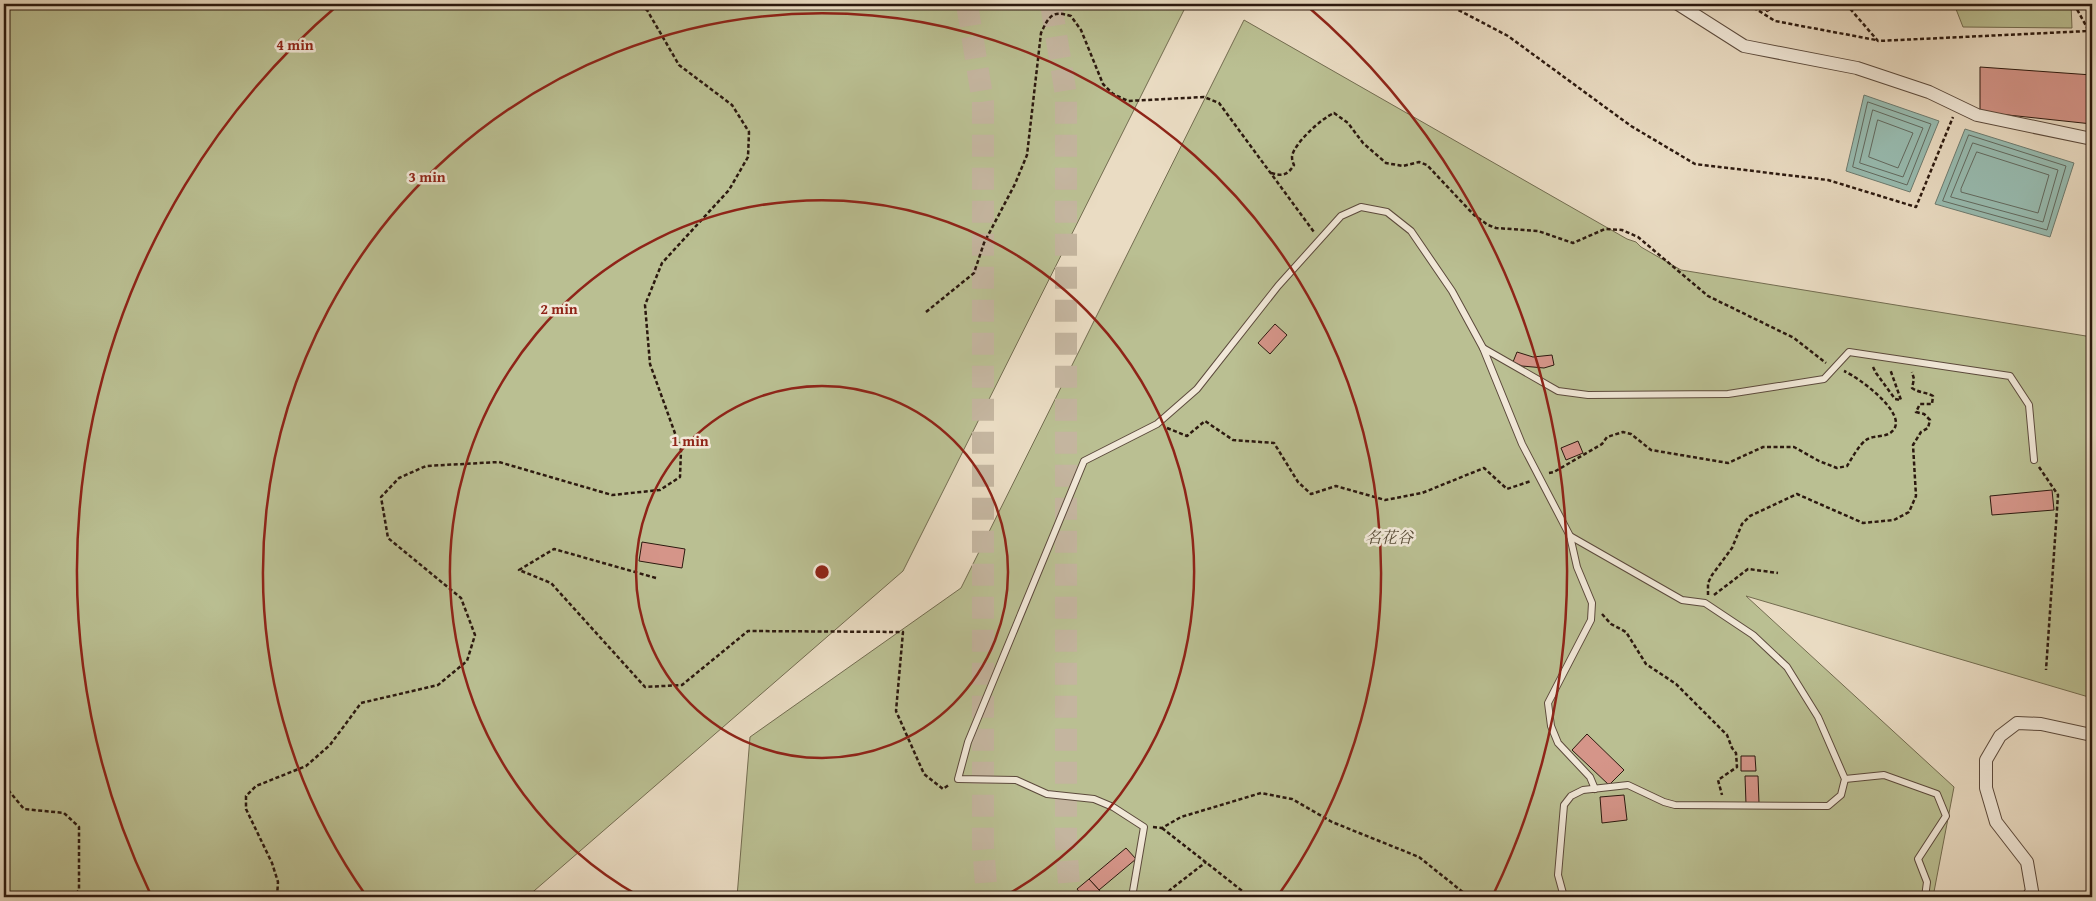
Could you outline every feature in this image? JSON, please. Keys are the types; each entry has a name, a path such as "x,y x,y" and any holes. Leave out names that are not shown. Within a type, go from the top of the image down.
{"street":[{"path":"1678,4 1744,46 1857,68 1929,92 1977,115 2092,139"},
{"path":"2028,897 2032,891 2027,862 1996,822 1986,788 1986,760 2000,736 2017,723 2041,724 2087,734 2092,733"}],"lane":[{"path":"1132,897 1144,827 1113,807 1094,799 1047,794 1016,780 958,779 968,742 1084,461 1156,424 1198,389 1278,286 1340,216 1361,207 1387,212 1411,231 1452,291 1483,348 1522,444 1570,536 1577,567 1592,603 1591,620 1548,702 1551,726 1558,743 1590,778 1595,789"},
{"path":"1483,348 1558,391 1588,395 1728,394 1824,380 1849,352 2010,376 2029,405 2034,460"},
{"path":"1564,897 1558,875 1564,805 1571,796 1583,790 1628,785 1664,802 1675,804 1828,806 1840,795 1844,779 1818,717 1787,667 1754,635 1705,603 1682,600 1570,536"},
{"path":"1844,779 1884,775 1937,794 1946,816 1918,859 1927,882 1925,897"}],"path":[{"path":"277,897 278,882 272,863 246,809 246,796 256,786 306,766 330,745 361,703 438,684 467,660 475,635 461,598 388,538 381,497 399,478 426,466 499,462 612,495 660,490 680,477 681,450 650,364 645,305 662,263 729,190 748,157 749,132 732,105 679,65 648,10 635,4"},
{"path":"1447,4 1508,36 1631,126 1695,164 1828,180 1916,207 1958,106"},
{"path":"1748,4 1775,21 1878,40 2089,31"},
{"path":"1846,4 1878,40"},
{"path":"2074,4 2092,38"},
{"path":"926,312 974,273 984,243 1016,184 1027,155 1041,33 1048,18 1055,14 1072,16 1081,30 1103,84 1113,94 1128,101 1204,97 1219,103 1320,239"},
{"path":"1156,424 1187,436 1205,421 1233,440 1274,443 1298,482 1310,494 1336,486 1385,500 1422,493 1484,468 1507,489 1530,481 1538,475 1554,472 1602,444 1607,437 1623,432 1631,434 1651,450 1728,463 1763,447 1794,447 1819,462 1837,468 1847,466 1866,440 1890,434 1896,427 1897,419 1893,411 1857,377 1828,364 1794,338 1708,296 1638,238 1622,230 1605,230 1573,243 1538,231 1496,228 1488,225 1474,215 1427,165 1419,162 1402,166 1386,163 1363,144 1348,123 1334,113 1326,116 1300,142 1292,157 1294,166 1289,172 1281,176 1271,173"},
{"path":"1869,355 1876,373 1895,399 1900,400 1900,395 1885,358"},
{"path":"1705,603 1710,592 1708,583 1732,548 1742,524 1750,516 1797,494 1863,523 1894,520 1909,512 1916,496 1913,445 1921,432 1928,428 1930,420 1924,414 1916,412 1920,404 1932,404 1933,396 1926,392 1918,392 1912,388 1914,379 1912,371 1901,360"},
{"path":"2034,460 2058,495 2046,670"},
{"path":"656,578 554,549 519,570 551,583 645,687 682,685 748,631 903,632 896,711 924,774 943,789 958,779"},
{"path":"1705,603 1748,569 1778,573"},
{"path":"1592,603 1610,624 1626,632 1646,664 1676,684 1727,735 1736,753 1737,767 1718,780 1723,798"},
{"path":"4,785 24,809 64,813 79,827 79,890 73,897"},
{"path":"1144,827 1162,828 1181,817 1261,793 1292,799 1332,822 1418,857 1457,890 1469,897"},
{"path":"1162,828 1250,897"},
{"path":"1165,897 1170,890 1206,862"}],"green space":[{"path":"4,4 1187,4 903,571 527,897 4,897"},
{"path":"1954,4 2071,4 2072,28 1963,27"},
{"name":"名花谷","path":"1244,20 1627,239 1636,242 1641,247 1681,270 2092,337 2092,698 1746,596 1954,787 1933,897 737,897 750,737 961,588"}],"water":[{"path":"1864,95 1939,121 1910,192 1846,171"},
{"path":"1965,129 2074,163 2050,237 1935,204"}],"building":[{"path":"1761,4 1779,4 1767,12"},
{"path":"1980,67 2092,75 2092,124 1980,112"},
{"path":"1275,324 1287,335 1270,354 1258,343"},
{"path":"1517,352 1533,357 1552,355 1554,365 1544,368 1522,366 1513,362"},
{"path":"1578,441 1583,453 1566,460 1561,448"},
{"path":"2052,490 2054,510 1992,515 1990,496"},
{"path":"642,542 685,549 682,568 639,561"},
{"path":"1587,734 1624,770 1609,785 1572,750"},
{"path":"1741,756 1755,756 1756,771 1741,771"},
{"path":"1745,776 1758,776 1759,803 1746,804"},
{"path":"1624,795 1627,820 1602,823 1600,797"},
{"path":"1126,848 1136,859 1099,890 1089,879"},
{"path":"1089,879 1105,897 1083,897 1077,889"}],"tunnel":[{"path":"967,4 983,102 983,846 987,897"},
{"path":"1051,4 1066,95 1066,843 1070,897"}]}
